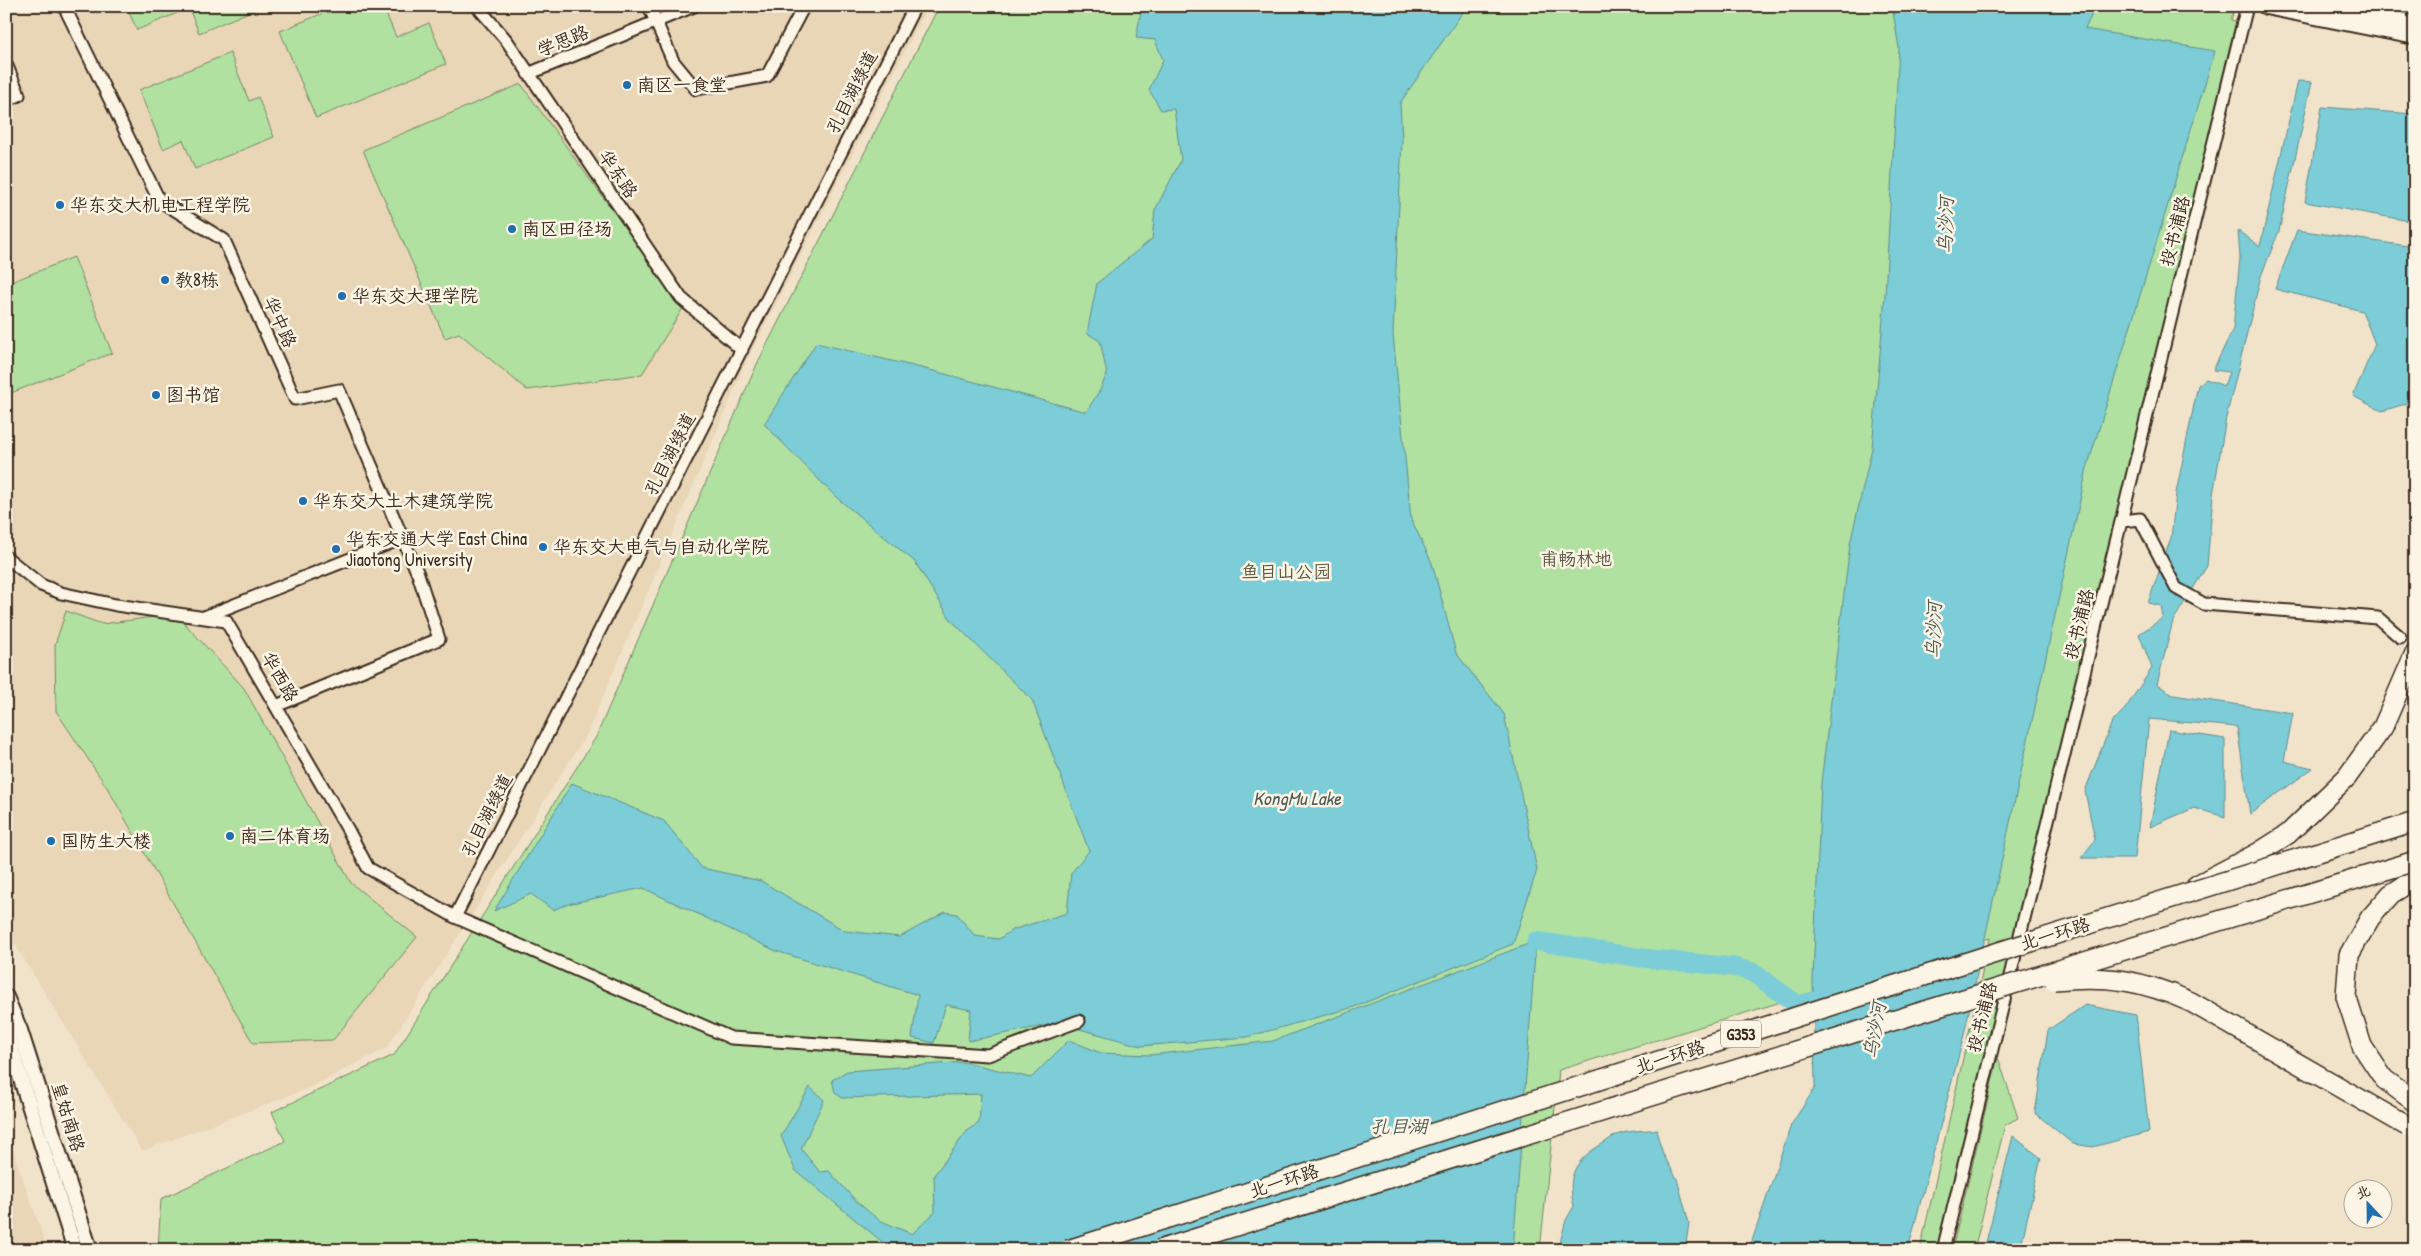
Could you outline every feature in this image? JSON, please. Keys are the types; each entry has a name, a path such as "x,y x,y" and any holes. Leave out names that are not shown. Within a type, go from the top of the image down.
{"highway":[{"path":"2172,898 2258,853 2288,834 2347,777 2383,726 2415,653"},
{"name":"北一环路","path":"1068,1250 2415,822"},
{"name":"北一环路","path":"1159,1250 1853,1033 2415,861"},
{"path":"2415,879 2391,894 2370,918 2349,955 2346,996 2362,1046 2384,1079 2415,1102"},
{"path":"1853,1033 1914,1024 2054,980 2084,977 2132,981 2159,988 2191,1002 2411,1128"}],"main road":[{"path":"2266,6 2415,36"},
{"path":"2325,6 2415,24"}],"street":[{"name":"华中路","path":"64,6 159,200 224,240 295,399 339,390 418,574 439,639 276,706"},
{"name":"华东路","path":"477,6 508,41 528,74 681,298 742,350"},
{"path":"649,6 673,61 696,89 767,76 804,6"},
{"name":"学思路","path":"528,74 694,6"},
{"name":"孔目湖绿道","path":"456,917 915,6"},
{"name":"投书浦路","path":"1943,1250 2247,6"},
{"path":"6,64 19,95 6,101"},
{"path":"2122,521 2140,519 2176,588 2204,604 2378,618 2400,637"},
{"path":"202,617 403,538"},
{"name":"华西路","path":"6,557 41,585 61,593 116,605 226,621 348,830 368,868 456,917 731,1038 988,1054 1079,1021"},
{"name":"皇姑南路","path":"6,998 20,1030 90,1250"},
{"name":"皇姑南路","path":"6,1032 75,1250"}],"shaded area":[{"name":"华东交通大学 East China Jiaotong University","path":"6,6 928,6 745,365 587,734 387,1048 307,1089 142,1151 6,930"},
{"path":"6,1131 48,1250 6,1250"}],"green space":[{"path":"126,6 177,6 180,12 137,30"},
{"path":"188,6 263,6 199,33"},
{"path":"340,6 383,6 396,37 429,23 446,64 316,118 280,31"},
{"name":"鱼目山公园","path":"939,6 2235,6 2231,20 2236,21 1942,1250 1920,1250 1990,938 1559,1070 1540,1250 158,1250 161,1199 285,1141 272,1112 394,1055 596,737 757,364"},
{"path":"230,53 249,101 258,97 274,137 195,169 183,140 163,149 139,90"},
{"name":"南区田径场","path":"521,84 683,308 642,374 527,390 459,333 445,338 363,150"},
{"path":"74,257 112,353 6,395 6,284"},
{"name":"南二体育场","path":"66,611 102,624 176,614 244,688 351,883 417,937 333,1040 253,1043 108,789 56,711 55,645"},
{"path":"1998,1057 2018,1118 2005,1125 1974,1250 1952,1250"}],"water":[{"name":"KongMu Lake","path":"1142,6 1467,6 1400,103 1402,140 1393,334 1411,519 1432,563 1456,653 1504,714 1537,870 1513,944 1354,1007 1247,1037 1141,1046 1058,1023 968,1041 971,1010 946,1005 934,1043 912,1038 918,995 776,951 643,888 568,904 553,910 531,894 494,911 572,783 664,821 702,868 761,881 845,931 900,937 945,912 957,914 975,936 999,939 1012,930 1067,913 1071,873 1089,851 1032,700 951,620 915,562 837,498 764,424 816,343 934,371 1086,412 1100,390 1107,374 1100,341 1087,333 1097,283 1152,239 1155,210 1181,160 1174,109 1161,110 1149,90 1163,60 1155,40 1136,38"},
{"name":"乌沙河","path":"1892,6 2091,6 2095,7 2085,29 2215,51 2087,468 1963,1039 1908,1250 1749,1250 1791,1125 1815,1088 1813,978 1821,783 1850,544 1872,448 1885,295 1899,48"},
{"path":"2298,81 2312,82 2279,231 2261,276 2226,418 2213,495 2207,566 2173,621 2157,684 2173,695 2293,713 2284,761 2313,768 2250,814 2237,727 2149,719 2135,858 2081,858 2095,840 2085,791 2112,722 2125,709 2152,668 2139,634 2163,618 2161,606 2148,603 2171,538 2176,493 2198,385 2206,379 2224,386 2229,372 2213,370 2233,329 2240,258 2238,231 2260,246"},
{"path":"2322,107 2415,114 2415,222 2305,202"},
{"path":"2297,230 2415,247 2415,401 2382,411 2353,396 2375,344 2362,311 2275,289"},
{"path":"2169,730 2225,739 2225,817 2194,808 2150,827"},
{"name":"孔目湖","path":"1536,941 1513,1250 892,1250 795,1170 781,1136 810,1087 824,1100 801,1149 820,1172 829,1171 857,1202 879,1220 912,1234 935,1212 934,1175 968,1130 979,1123 981,1094 842,1098 835,1092 832,1080 847,1071 965,1062 1031,1078 1069,1040 1101,1053 1150,1055 1273,1041"},
{"path":"2085,1005 2136,1015 2149,1132 2093,1147 2073,1144 2035,1113 2048,1030"},
{"path":"1658,1129 1657,1134 1663,1154 1677,1179 1689,1223 1685,1250 1558,1250 1566,1220 1574,1206 1571,1186 1572,1177 1579,1163 1593,1150 1617,1135"},
{"path":"2013,1136 2041,1158 2020,1250 1984,1250"}],"waterway":[{"path":"1536,941 1642,958 1734,967 1752,972 1798,1005 1832,997"}],"place":[{"name":"南区一食堂","path":"627,85"},
{"name":"华东交大机电工程学院","path":"60,205"},
{"name":"南区田径场","path":"512,229"},
{"name":"教8栋","path":"165,280"},
{"name":"华东交大理学院","path":"342,296"},
{"name":"图书馆","path":"156,395"},
{"name":"华东交大土木建筑学院","path":"303,501"},
{"name":"华东交大电气与自动化学院","path":"543,547"},
{"name":"华东交通大学 East China Jiaotong University","path":"336,549"},
{"name":"南二体育场","path":"230,836"},
{"name":"国防生大楼","path":"51,841"}],"park label":[{"name":"甫畅林地","path":"1576,559"}]}
